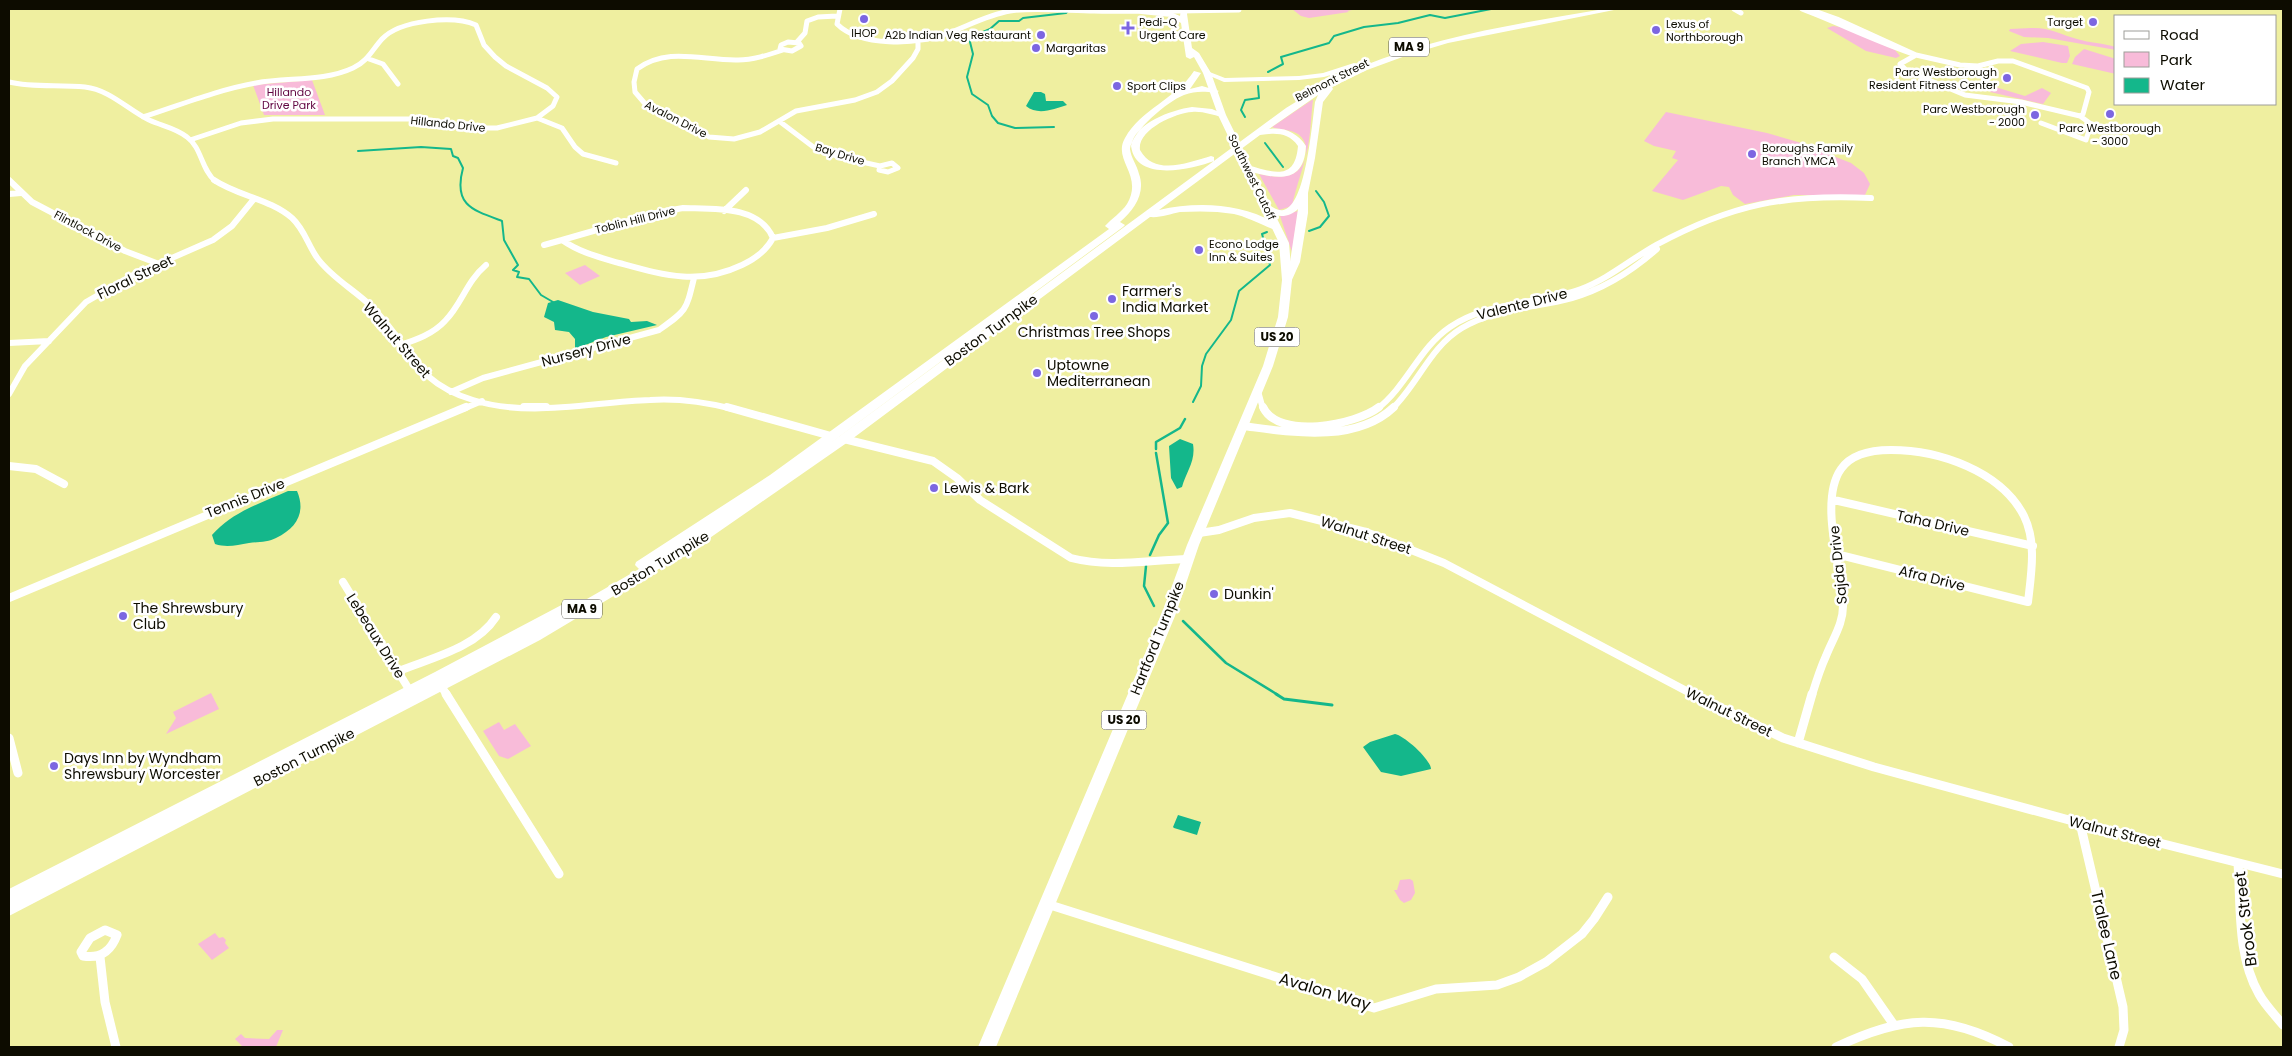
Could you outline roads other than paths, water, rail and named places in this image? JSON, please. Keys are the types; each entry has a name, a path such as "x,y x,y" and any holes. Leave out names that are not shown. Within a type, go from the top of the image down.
{"main road":[{"name":"Belmont Street","path":"1114,240 1312,89 1361,64 1387,54 1476,30 1594,9"},
{"name":"Belmont Street","path":"1245,139 1259,133 1315,93 1359,71 1406,53 1454,39 1615,9"},
{"name":"Southwest Cutoff","path":"1184,10 1184,22 1191,50 1189,54 1214,91 1222,115 1284,243 1287,280"},
{"path":"1141,12 1173,14 1184,22"},
{"path":"1083,251 1083,247 1122,216 1135,195 1136,175 1125,152 1129,137 1139,124 1175,97 1202,73 1228,80 1305,78 1335,72 1387,54"},
{"path":"1268,208 1280,214 1292,211 1302,193 1311,158 1319,99 1333,86 1359,71"},
{"name":"Southwest Cutoff","path":"1202,73 1211,98 1218,104"},
{"path":"1175,97 1193,89 1206,88 1214,91"},
{"path":"1211,159 1184,168 1160,167 1140,157 1135,145 1138,138 1148,127 1170,115 1190,110 1205,110 1222,115"},
{"path":"1247,168 1276,175 1292,172 1300,163 1302,146 1294,136 1279,131 1259,133"},
{"name":"Belmont Street","path":"1083,251 1211,159 1227,152"},
{"path":"1287,280 1295,262 1303,213 1302,193"},
{"path":"1143,218 1174,209 1195,208 1249,214 1266,220 1277,229"},
{"name":"Boston Turnpike","path":"9,909 549,628 700,539 837,438 1114,240"},
{"name":"Boston Turnpike","path":"9,897 410,691 537,624 624,575 837,438 1083,251"},
{"name":"Hartford Turnpike","path":"987,1047 1168,616 1188,559 1258,392 1283,317 1287,280"}],"street":[{"path":"840,9 837,16 837,24 840,28 857,37 882,42 918,41 950,33 994,13 1022,10 1141,12 1239,10 1236,9"},
{"path":"950,33 990,9"},
{"path":"1734,9 1741,13"},
{"path":"1802,9 1842,23 1883,44 1916,55 1950,64 1974,66 1998,61 2013,61 2087,88 2089,92 2083,114 2080,116"},
{"path":"1808,9 1838,19 1916,55"},
{"path":"796,42 805,33 806,23 811,19 837,16"},
{"name":"Hillando Drive","path":"144,117 244,85 337,74 357,67 369,59 384,38 405,27 444,20 472,23 480,29 486,48 500,62 514,72 550,89 557,97 555,103 537,118 517,124 486,129 417,119 273,119 241,123 190,140"},
{"name":"Avalon Drive","path":"783,50 780,47 782,44 796,42 802,45 800,48 792,51 783,50 763,57 742,60 710,60 680,56 656,59 641,65 637,69 636,94 649,108 686,122 707,136 717,139 732,139 754,135 802,109 862,97 882,89 916,56 919,48 918,41"},
{"path":"1916,55 1900,66 1907,71 1965,94 2022,102 2080,116 2091,124 2086,140 2041,123"},
{"path":"369,59 380,60 386,65 398,84"},
{"path":"9,82 25,85 94,89 122,101 144,117 190,140"},
{"path":"537,118 562,128 575,147 583,154 616,164"},
{"name":"Bay Drive","path":"779,121 815,148 880,166"},
{"name":"Walnut Street","path":"190,140 197,150 204,170 211,178 284,213 298,224 318,260 373,308 427,378 451,392 482,401 518,407 545,408 650,400 698,402 734,408 837,438 926,459 940,465 980,500 1071,558 1088,562 1107,563 1188,559"},
{"name":"Flintlock Drive","path":"9,180 32,202 125,251 158,264"},
{"path":"724,211 746,190"},
{"path":"9,194 21,193"},
{"name":"Valente Drive","path":"1258,392 1265,412 1273,419 1311,430 1350,421 1377,410 1395,395 1431,344 1450,327 1486,311 1560,295 1590,286 1683,231 1721,216 1784,200 1822,196 1871,198"},
{"name":"Floral Street","path":"9,394 25,366 86,302 106,289 192,250 223,233 232,226 254,199"},
{"name":"Toblin Hill Drive","path":"688,208 724,211 756,217 767,225 772,238 769,246 753,260 723,273 694,278 672,275 589,254 576,250 562,240 668,210 688,208"},
{"path":"772,238 827,228 874,214"},
{"path":"544,245 562,240"},
{"name":"Valente Drive","path":"1243,426 1311,430 1352,427 1384,415 1404,396 1441,344 1461,328 1490,316 1571,298 1601,287 1649,256 1665,242"},
{"path":"400,345 427,334 450,316 468,282 486,265"},
{"name":"Nursery Drive","path":"451,392 483,378 659,330 679,316 687,307 694,278"},
{"path":"9,343 49,341"},
{"name":"Tennis Drive","path":"9,598 254,494 482,401"},
{"path":"1377,410 1384,415"},
{"name":"Sajda Drive","path":"1798,743 1825,658 1839,630 1843,610 1833,521 1834,500 1839,470 1852,458 1872,451 1885,450 1927,454 1971,469 2007,494 2023,513 2031,533 2032,546 2028,602"},
{"path":"9,466 24,466 38,470 64,484"},
{"name":"Taha Drive","path":"1834,500 2032,546"},
{"name":"Walnut Street","path":"1199,533 1219,530 1234,523 1254,518 1290,513 1338,524 1381,537 1444,563 1768,733 1887,770 2080,823 2283,874"},
{"name":"Afra Drive","path":"1836,554 2028,602"},
{"name":"Lebeaux Drive","path":"342,582 410,691"},
{"path":"398,671 480,636 494,623 496,617"},
{"path":"440,686 559,874"},
{"path":"9,738 18,774"},
{"name":"Tralee Lane","path":"2080,823 2123,1007 2124,1030 2120,1047"},
{"name":"Brook Street","path":"2238,864 2246,948 2252,975 2259,993 2283,1025"},
{"name":"Avalon Way","path":"1047,904 1374,1008 1396,1004 1437,988 1498,985 1526,973 1558,953 1590,926 1608,897"},
{"path":"100,957 100,982 116,1047"},
{"path":"1834,957 1862,979 1894,1024"},
{"path":"1836,1047 1853,1038 1894,1024 1916,1020 1949,1023 1984,1034 2009,1047"}],"water":[{"path":"1034,92 1045,94 1046,101 1063,101 1067,105 1046,111 1036,111 1026,106"},
{"path":"558,300 593,312 629,319 631,322 647,321 657,325 606,337 575,349 575,339 569,332 555,330 554,322 544,317 548,303"},
{"path":"1180,439 1193,444 1194,450 1182,487 1177,489 1171,478 1169,446"},
{"path":"288,491 297,491 300,499 300,512 298,519 283,534 263,542 228,546 215,544 212,535 229,520 247,509"},
{"path":"1395,734 1405,739 1417,749 1427,760 1431,769 1401,776 1381,772 1363,747 1370,742"},
{"path":"1178,815 1201,822 1197,835 1173,827"}],"waterway":[{"path":"1268,72 1283,64 1281,57 1329,43 1334,36 1364,27 1398,23 1430,15 1445,18 1491,9"},
{"path":"1054,127 1015,128 998,123 992,116 988,105 972,94 967,77 973,54 969,38 990,29 999,21 1019,21 1023,18 1066,13 1069,10"},
{"path":"1245,117 1241,110 1245,100 1259,98 1258,86"},
{"path":"1265,143 1283,167"},
{"path":"358,151 421,147 451,149 453,156 458,158 463,168 461,180 463,198 474,209 502,221 504,240 518,265 513,270 519,272 517,277 529,279 541,295 553,302"},
{"path":"1309,231 1320,227 1329,216 1324,202 1316,191"},
{"path":"1264,241 1262,234 1267,232"},
{"path":"1193,402 1201,386 1202,366 1206,354 1231,320 1239,291 1270,265 1266,248"},
{"path":"1156,449 1156,442 1180,428 1185,419"},
{"path":"1150,555 1159,535 1168,523 1156,453"},
{"path":"1146,566 1144,586 1154,606"},
{"path":"1183,621 1226,663 1278,695"},
{"path":"1276,694 1284,699 1332,705"}],"place":[{"name":"IHOP","path":"864,19"},
{"name":"Target","path":"2093,22"},
{"name":"Pedi-Q Urgent Care","path":"1128,28"},
{"name":"Lexus of Northborough","path":"1656,30"},
{"name":"A2b Indian Veg Restaurant","path":"1041,35"},
{"name":"Margaritas","path":"1036,48"},
{"name":"Parc Westborough Resident Fitness Center","path":"2007,78"},
{"name":"Sport Clips","path":"1117,86"},
{"name":"Parc Westborough - 3000","path":"2110,114"},
{"name":"Parc Westborough - 2000","path":"2035,115"},
{"name":"Boroughs Family Branch YMCA","path":"1752,154"},
{"name":"Econo Lodge Inn & Suites","path":"1199,250"},
{"name":"Farmer's India Market","path":"1112,299"},
{"name":"Christmas Tree Shops","path":"1094,316"},
{"name":"Uptowne Mediterranean","path":"1037,373"},
{"name":"Lewis & Bark","path":"934,488"},
{"name":"Dunkin'","path":"1214,594"},
{"name":"The Shrewsbury Club","path":"123,616"},
{"name":"Days Inn by Wyndham Shrewsbury Worcester","path":"54,766"}],"park label":[{"name":"Hillando Drive Park","path":"289,98"}]}
